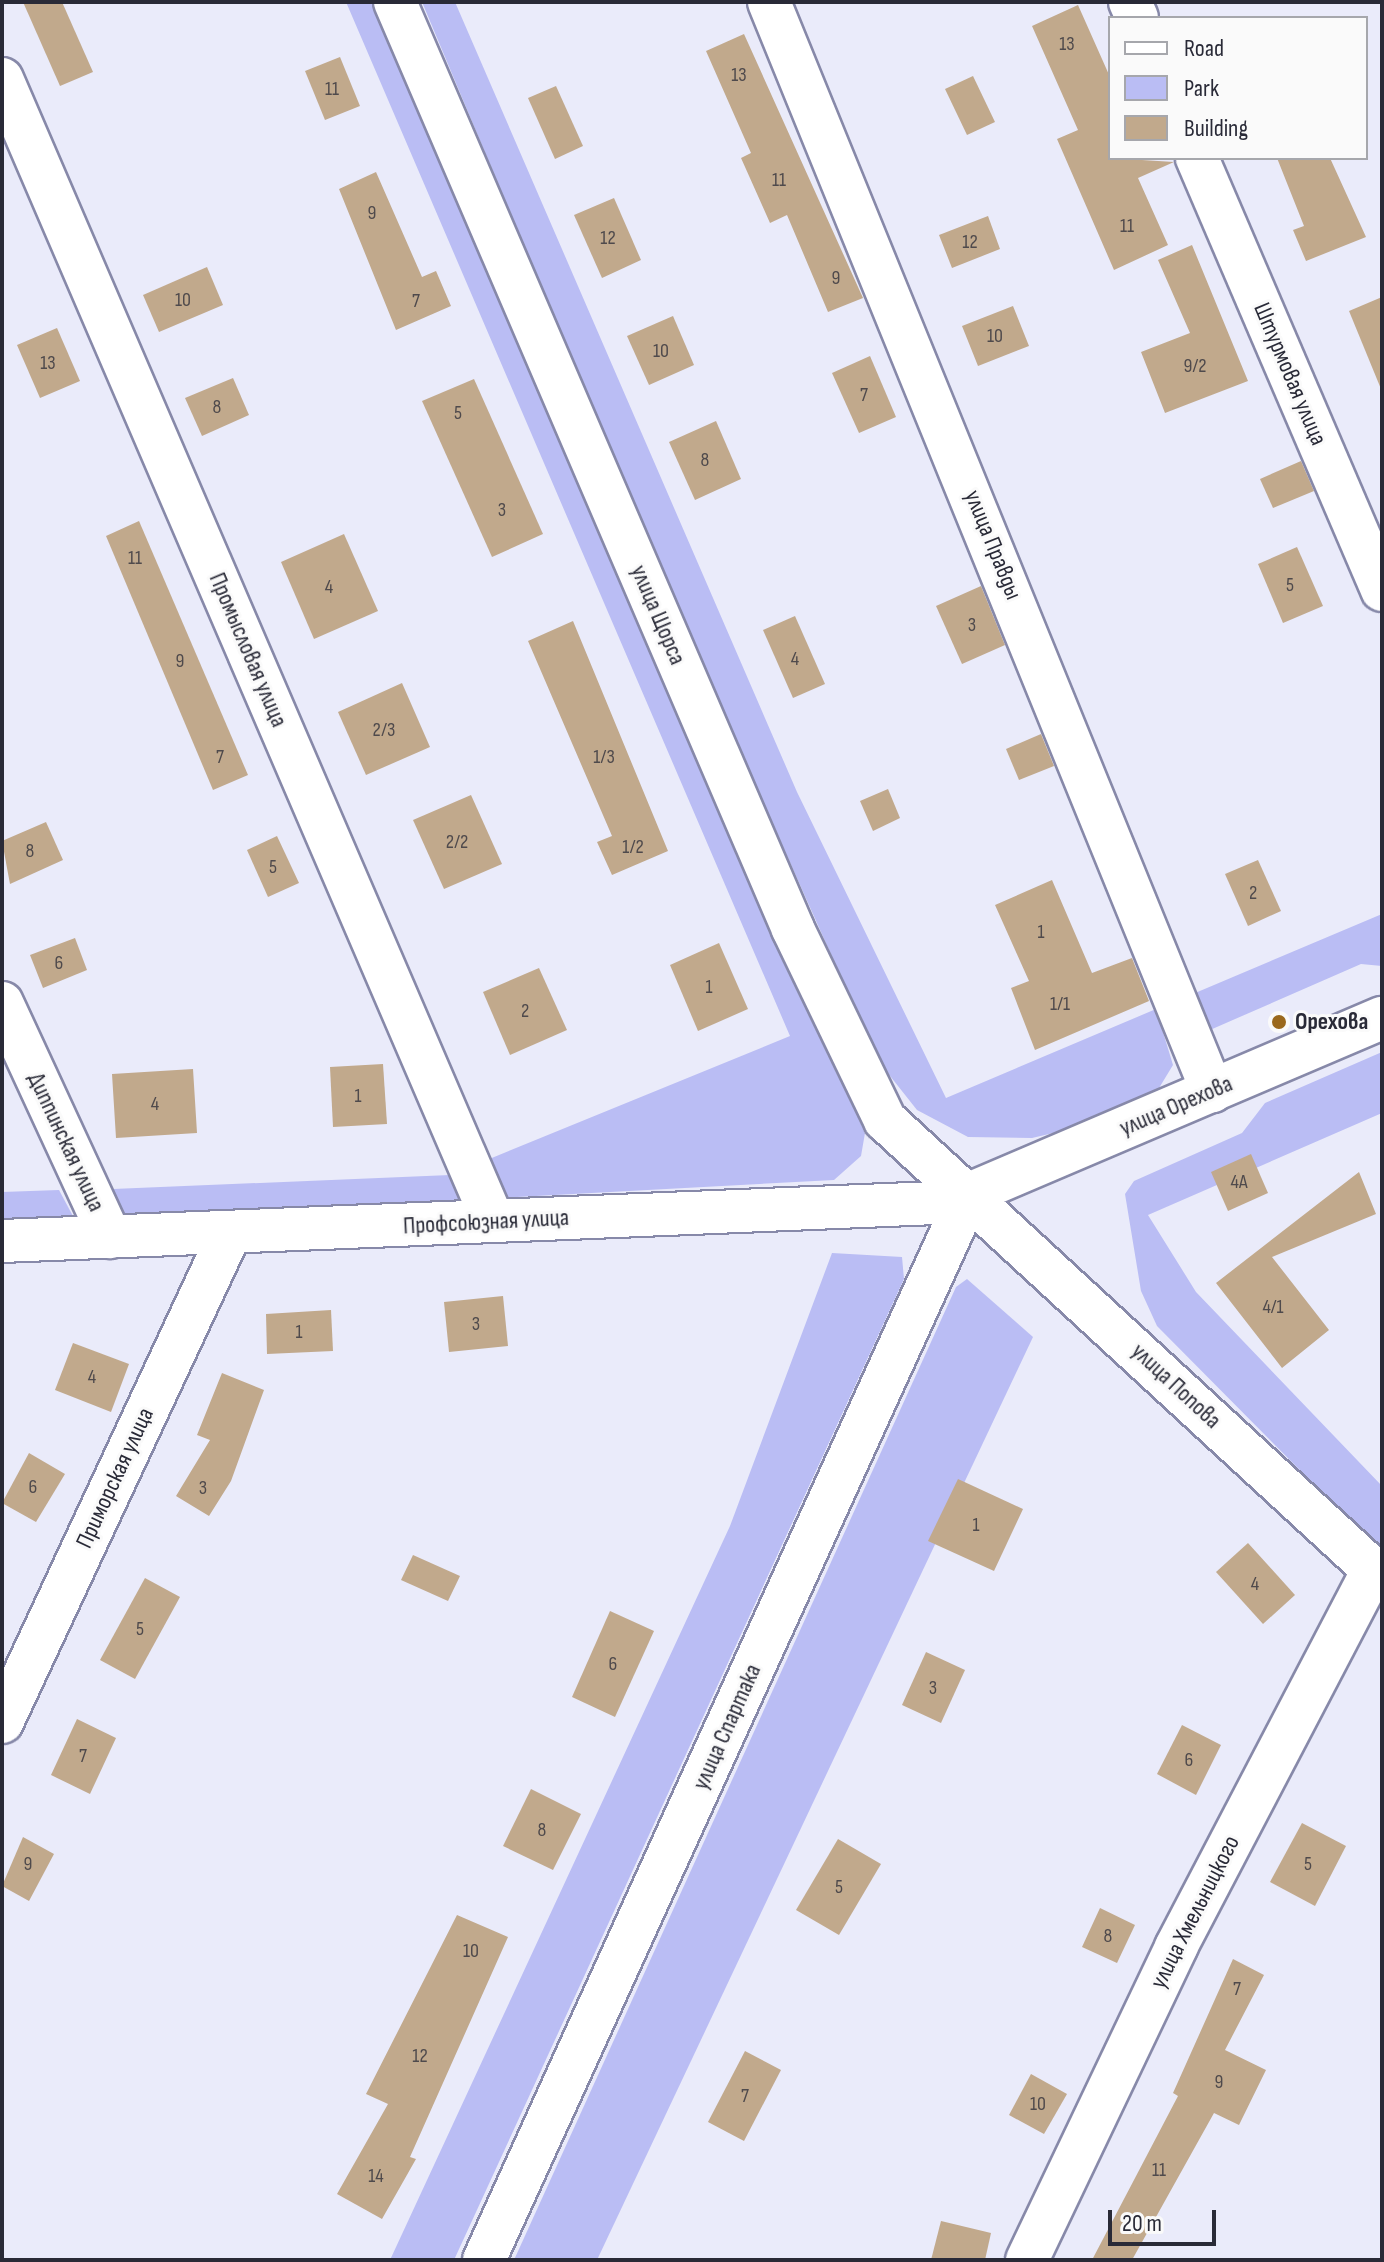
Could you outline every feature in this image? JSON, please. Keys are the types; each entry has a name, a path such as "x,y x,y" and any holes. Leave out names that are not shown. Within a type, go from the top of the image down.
{"street":[{"name":"улица Щорса","path":"395,2 793,929 879,1108 969,1194"},
{"name":"улица Правды","path":"769,2 1212,1091"},
{"name":"Промысловая улица","path":"2,79 493,1221"},
{"name":"Штурмовая улица","path":"1198,160 1382,590"},
{"name":"Диппинская улица","path":"2,1003 110,1237"},
{"name":"улица Орехова","path":"969,1194 1382,1018"},
{"name":"Профсоюзная улица","path":"2,1241 229,1235 934,1203 969,1194"},
{"name":"улица Попова","path":"969,1194 1377,1574"},
{"name":"улица Спартака","path":"484,2260 969,1194"},
{"name":"Приморская улица","path":"2,1722 229,1235"},
{"name":"улица Хмельницкого","path":"1027,2260 1176,1947 1377,1574"}],"green space":[{"path":"346,2 375,2 865,1133 861,1156 834,1180 498,1198 482,1162 790,1036"},
{"path":"422,2 455,2 797,792 946,1098 1156,1009 1173,1065 1156,1093 1087,1125 1032,1138 968,1137 917,1110 879,1062 664,580"},
{"path":"1382,914 1382,966 1361,964 1210,1030 1202,1025 1188,996"},
{"path":"1382,1052 1382,1113 1148,1215 1196,1292 1382,1486 1382,1553 1157,1326 1141,1291 1125,1194 1134,1181 1242,1133 1265,1103"},
{"path":"450,1175 462,1205 125,1216 113,1189"},
{"path":"59,1190 74,1218 2,1221 2,1192"},
{"path":"832,1253 902,1257 904,1279 454,2260 390,2260 730,1526"},
{"path":"967,1279 1033,1337 597,2260 514,2260 956,1287"}],"building":[{"path":"23,2 62,2 93,72 60,86"},
{"path":"1078,5 1108,72 1108,160 1174,162 1138,178 1168,245 1114,270 1057,139 1078,130 1032,26"},
{"path":"744,34 863,298 828,312 787,215 770,223 741,158 751,153 706,51"},
{"path":"340,57 360,106 325,120 305,71"},
{"path":"973,76 995,122 967,135 945,89"},
{"path":"556,86 583,146 555,159 528,98"},
{"path":"1278,160 1331,160 1366,237 1306,261 1293,230 1304,226"},
{"path":"376,172 422,277 436,271 451,306 396,330 339,189"},
{"path":"614,198 641,260 602,278 574,215"},
{"path":"988,216 1000,249 952,268 939,235"},
{"path":"1192,245 1248,381 1165,413 1141,352 1190,333 1158,260"},
{"path":"207,267 223,305 159,332 143,295"},
{"path":"1382,297 1382,389 1381,389 1349,311"},
{"path":"1013,306 1029,346 978,366 962,326"},
{"path":"673,316 694,365 649,385 627,336"},
{"path":"57,328 80,381 40,398 17,345"},
{"path":"870,356 896,417 859,433 832,373"},
{"path":"233,378 249,415 202,436 185,398"},
{"path":"474,379 543,534 492,557 422,401"},
{"path":"716,421 741,479 695,500 669,442"},
{"path":"1301,461 1314,491 1273,508 1260,479"},
{"path":"139,521 248,775 213,790 106,536"},
{"path":"344,534 378,611 314,639 281,562"},
{"path":"1297,547 1323,606 1283,623 1258,564"},
{"path":"981,586 1005,645 962,664 936,606"},
{"path":"795,616 825,684 793,698 763,630"},
{"path":"573,621 668,851 612,875 597,842 612,836 528,641"},
{"path":"402,683 430,747 366,775 338,712"},
{"path":"1041,734 1054,766 1019,780 1006,749"},
{"path":"888,789 900,818 873,831 860,801"},
{"path":"471,795 502,864 444,889 413,820"},
{"path":"46,822 63,860 10,884 2,841"},
{"path":"277,836 299,883 268,897 247,850"},
{"path":"1258,860 1281,911 1248,926 1225,874"},
{"path":"1052,880 1092,973 1132,958 1149,1001 1035,1050 1011,988 1029,981 995,905"},
{"path":"75,938 87,970 43,988 30,955"},
{"path":"719,943 748,1009 698,1031 670,965"},
{"path":"539,968 567,1030 510,1055 483,992"},
{"path":"383,1064 387,1124 333,1127 330,1067"},
{"path":"193,1069 197,1133 116,1138 112,1074"},
{"path":"1251,1154 1268,1193 1228,1211 1211,1172"},
{"path":"1359,1172 1376,1214 1272,1257 1329,1330 1282,1368 1216,1283"},
{"path":"503,1296 508,1346 449,1352 444,1302"},
{"path":"331,1310 333,1351 267,1354 266,1314"},
{"path":"73,1343 129,1364 111,1412 55,1390"},
{"path":"222,1373 264,1390 231,1481 209,1516 176,1496 210,1440 197,1435"},
{"path":"29,1453 65,1474 36,1522 2,1503"},
{"path":"958,1479 1023,1509 994,1571 928,1541"},
{"path":"1248,1543 1295,1595 1263,1624 1216,1572"},
{"path":"413,1555 460,1576 448,1601 401,1580"},
{"path":"145,1578 180,1597 135,1679 100,1660"},
{"path":"610,1611 654,1631 615,1717 572,1697"},
{"path":"926,1652 965,1670 941,1723 902,1705"},
{"path":"77,1719 116,1738 90,1794 51,1775"},
{"path":"1182,1725 1221,1745 1196,1795 1157,1774"},
{"path":"531,1789 581,1814 553,1870 503,1846"},
{"path":"1302,1823 1346,1846 1315,1906 1270,1882"},
{"path":"23,1837 54,1854 29,1901 2,1886"},
{"path":"838,1839 881,1864 839,1935 796,1910"},
{"path":"1100,1908 1135,1925 1117,1963 1082,1947"},
{"path":"457,1915 508,1937 410,2157 416,2159 382,2219 337,2194 388,2104 366,2094"},
{"path":"1233,1959 1264,1975 1225,2050 1266,2070 1239,2125 1214,2113 1132,2260 1092,2260 1178,2096 1173,2093"},
{"path":"745,2051 781,2070 744,2141 708,2122"},
{"path":"1031,2074 1067,2094 1044,2134 1009,2115"},
{"path":"941,2221 991,2233 985,2260 931,2260"}],"place":[{"name":"Орехова","path":"1279,1022"}]}
